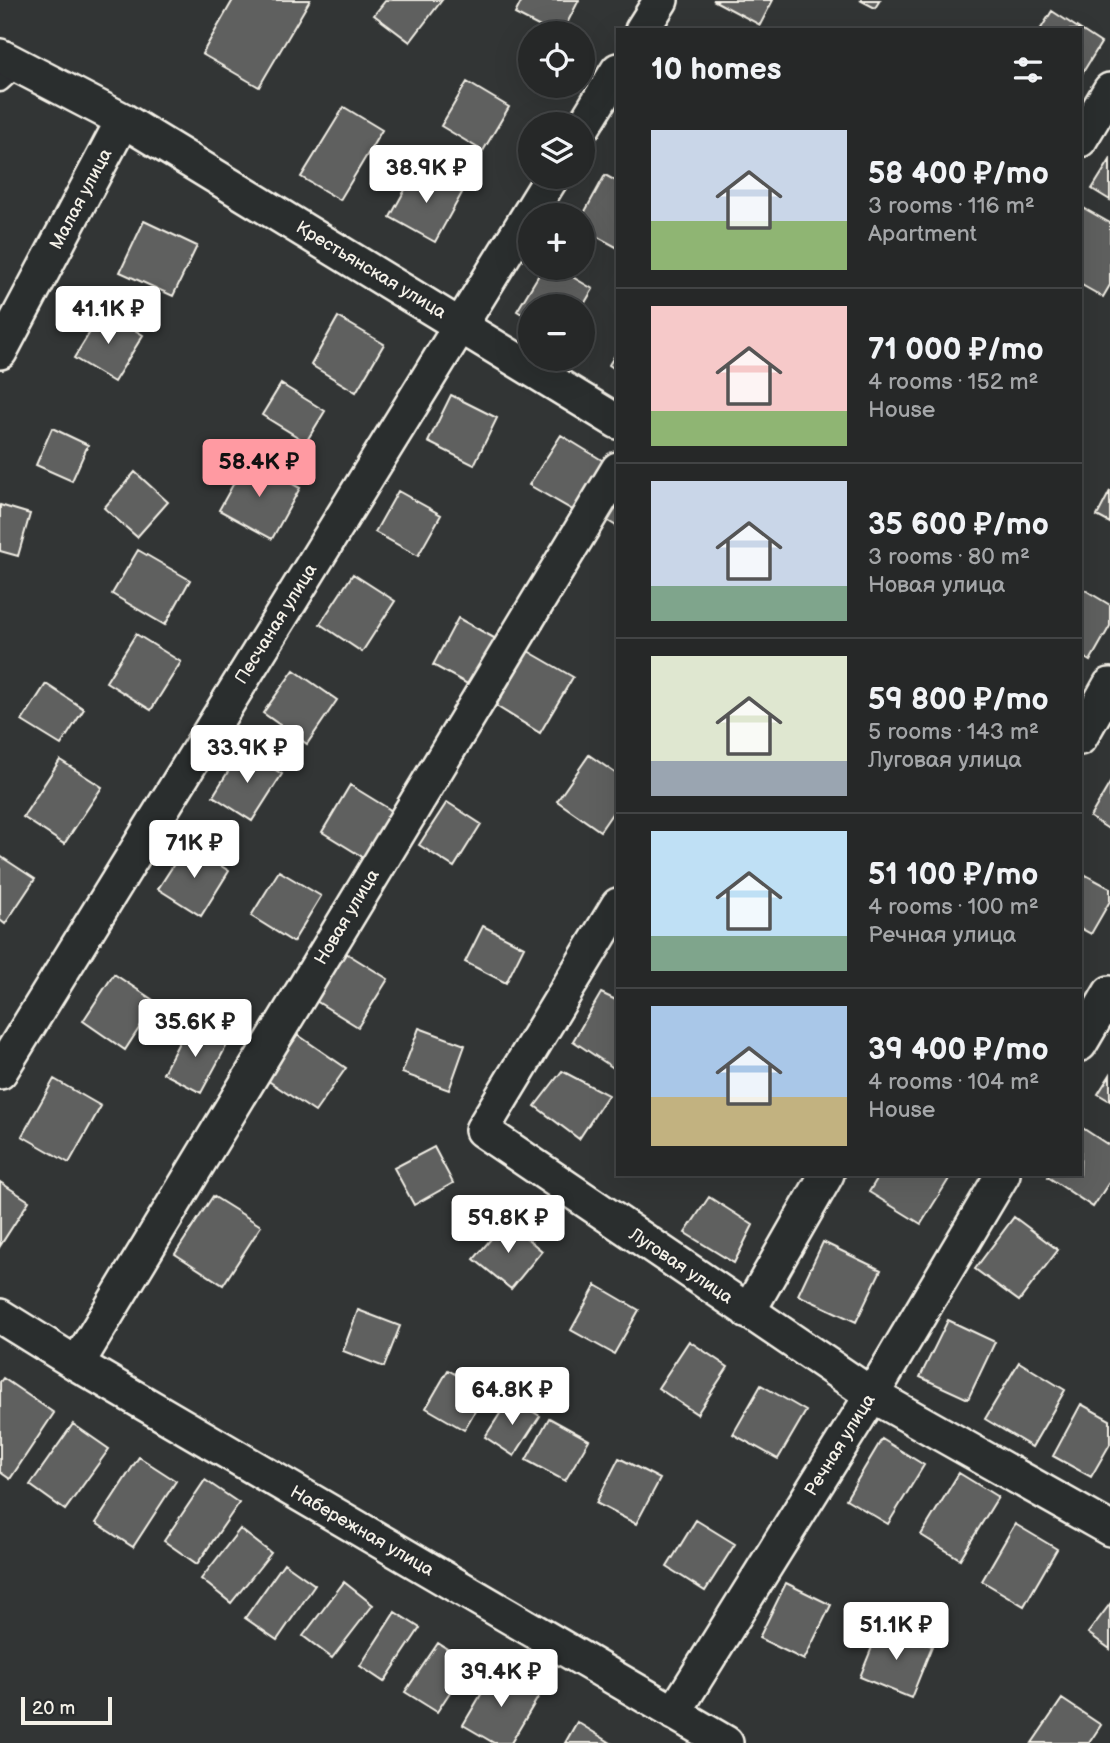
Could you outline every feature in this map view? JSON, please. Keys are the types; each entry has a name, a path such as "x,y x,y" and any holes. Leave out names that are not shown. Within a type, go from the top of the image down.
{"street":[{"path":"643,28 661,0"},
{"name":"Крестьянская улица","path":"6,68 123,120 616,421"},
{"path":"592,112 616,73"},
{"path":"1082,137 1110,90"},
{"name":"Малая улица","path":"0,352 123,120"},
{"name":"Песчаная улица","path":"0,1072 545,189"},
{"name":"Новая улица","path":"77,1364 616,472"},
{"name":"Луговая улица","path":"616,908 482,1130 872,1395 1106,1519"},
{"path":"1082,1041 1110,993"},
{"path":"748,1312 826,1176"},
{"name":"Речная улица","path":"674,1713 872,1395 1002,1176"},
{"name":"Набережная улица","path":"0,1316 77,1364 726,1743"}],"building":[{"path":"233,0 310,0 259,87 202,54"},
{"path":"386,0 442,0 410,42 374,15"},
{"path":"522,0 579,0 568,21 529,21 515,14"},
{"path":"713,0 773,0 760,25"},
{"path":"860,0 880,0 875,8"},
{"path":"1052,11 1078,28 1041,28"},
{"path":"1082,31 1101,43 1082,74"},
{"path":"467,82 509,107 483,151 441,126"},
{"path":"344,107 382,130 340,200 301,177"},
{"path":"1110,160 1110,200 1092,189"},
{"path":"417,168 462,193 435,242 390,217"},
{"path":"605,175 616,181 616,247 595,236 595,203 590,203"},
{"path":"1082,207 1110,223 1110,285 1103,297 1082,285"},
{"path":"144,221 197,246 173,296 120,272"},
{"path":"536,280 578,280 593,289 590,294 527,294"},
{"path":"103,311 143,335 114,382 74,358"},
{"path":"338,317 384,344 356,392 311,365"},
{"path":"616,353 616,370 609,365"},
{"path":"281,384 325,411 306,442 262,415"},
{"path":"451,395 497,418 474,465 428,442"},
{"path":"52,428 88,445 72,481 36,465"},
{"path":"561,435 605,462 578,513 529,485"},
{"path":"247,459 300,488 272,539 219,510"},
{"path":"135,472 168,502 137,537 104,508"},
{"path":"398,491 441,515 418,556 375,532"},
{"path":"1110,491 1110,523 1097,516"},
{"path":"0,505 30,514 18,556 0,551"},
{"path":"616,508 616,526 608,521"},
{"path":"138,550 190,580 165,625 112,594"},
{"path":"353,574 395,601 362,652 320,624"},
{"path":"1082,588 1110,605 1110,626 1090,661 1082,656"},
{"path":"458,618 496,639 471,686 433,665"},
{"path":"136,634 181,662 151,710 106,682"},
{"path":"528,651 573,677 540,733 496,706"},
{"path":"294,670 337,700 307,744 263,713"},
{"path":"46,684 84,709 61,745 22,721"},
{"path":"242,749 282,774 252,821 213,796"},
{"path":"589,755 616,774 616,808 600,831 557,801"},
{"path":"60,760 102,787 64,844 23,817"},
{"path":"1110,783 1110,830 1090,817"},
{"path":"350,785 394,812 366,859 322,832"},
{"path":"447,802 481,824 454,867 419,845"},
{"path":"187,844 229,871 201,916 158,889"},
{"path":"0,856 35,879 5,924 0,920"},
{"path":"279,871 321,896 293,942 251,916"},
{"path":"1082,873 1110,888 1110,901 1091,934 1082,929"},
{"path":"483,926 524,947 506,983 465,962"},
{"path":"346,953 388,979 358,1027 316,1001"},
{"path":"114,974 156,1002 125,1050 83,1021"},
{"path":"601,993 616,1000 616,1070 573,1041"},
{"path":"188,1025 227,1045 201,1093 163,1073"},
{"path":"419,1028 465,1045 449,1090 402,1073"},
{"path":"298,1035 346,1068 315,1112 267,1080"},
{"path":"562,1071 608,1095 579,1139 535,1106"},
{"path":"1110,1075 1110,1101 1098,1094"},
{"path":"54,1079 101,1106 69,1163 22,1136"},
{"path":"1082,1128 1110,1146 1110,1181 1093,1207 1048,1177 1082,1176"},
{"path":"434,1147 453,1183 414,1205 394,1168"},
{"path":"879,1176 951,1176 921,1224 869,1192"},
{"path":"0,1182 29,1201 0,1246"},
{"path":"213,1196 261,1226 223,1285 175,1254"},
{"path":"709,1197 753,1225 734,1263 685,1233"},
{"path":"1014,1217 1058,1250 1019,1301 975,1269"},
{"path":"506,1221 542,1251 511,1289 474,1259"},
{"path":"823,1242 881,1270 856,1322 798,1295"},
{"path":"596,1285 639,1310 614,1354 571,1330"},
{"path":"358,1310 400,1326 384,1367 343,1351"},
{"path":"948,1320 995,1342 968,1399 920,1377"},
{"path":"689,1341 728,1367 697,1414 658,1388"},
{"path":"1019,1362 1065,1390 1032,1447 985,1419"},
{"path":"448,1370 486,1392 464,1430 426,1408"},
{"path":"3,1378 54,1413 10,1479 0,1472 0,1382"},
{"path":"761,1385 806,1411 778,1459 733,1434"},
{"path":"510,1398 540,1416 514,1456 485,1437"},
{"path":"1081,1404 1110,1420 1110,1444 1091,1477 1053,1456"},
{"path":"549,1418 589,1440 565,1481 526,1460"},
{"path":"73,1424 109,1449 65,1510 30,1485"},
{"path":"882,1439 924,1465 888,1524 846,1499"},
{"path":"139,1457 176,1481 133,1547 96,1523"},
{"path":"619,1458 660,1479 636,1524 596,1503"},
{"path":"959,1473 998,1497 960,1559 921,1535"},
{"path":"205,1480 239,1503 197,1564 164,1541"},
{"path":"696,1520 735,1544 705,1591 667,1567"},
{"path":"1015,1524 1057,1549 1024,1606 982,1581"},
{"path":"240,1529 271,1553 231,1603 201,1579"},
{"path":"284,1563 315,1585 277,1640 245,1618"},
{"path":"344,1582 373,1605 332,1658 303,1636"},
{"path":"786,1583 831,1605 804,1660 759,1638"},
{"path":"1110,1604 1110,1649 1088,1633"},
{"path":"395,1612 420,1628 384,1682 360,1666"},
{"path":"881,1625 932,1646 911,1698 860,1677"},
{"path":"438,1643 469,1663 437,1712 405,1692"},
{"path":"496,1669 540,1694 511,1743 494,1743 463,1725"},
{"path":"1062,1699 1101,1725 1089,1743 1032,1743"},
{"path":"577,1722 611,1743 565,1743"}]}
